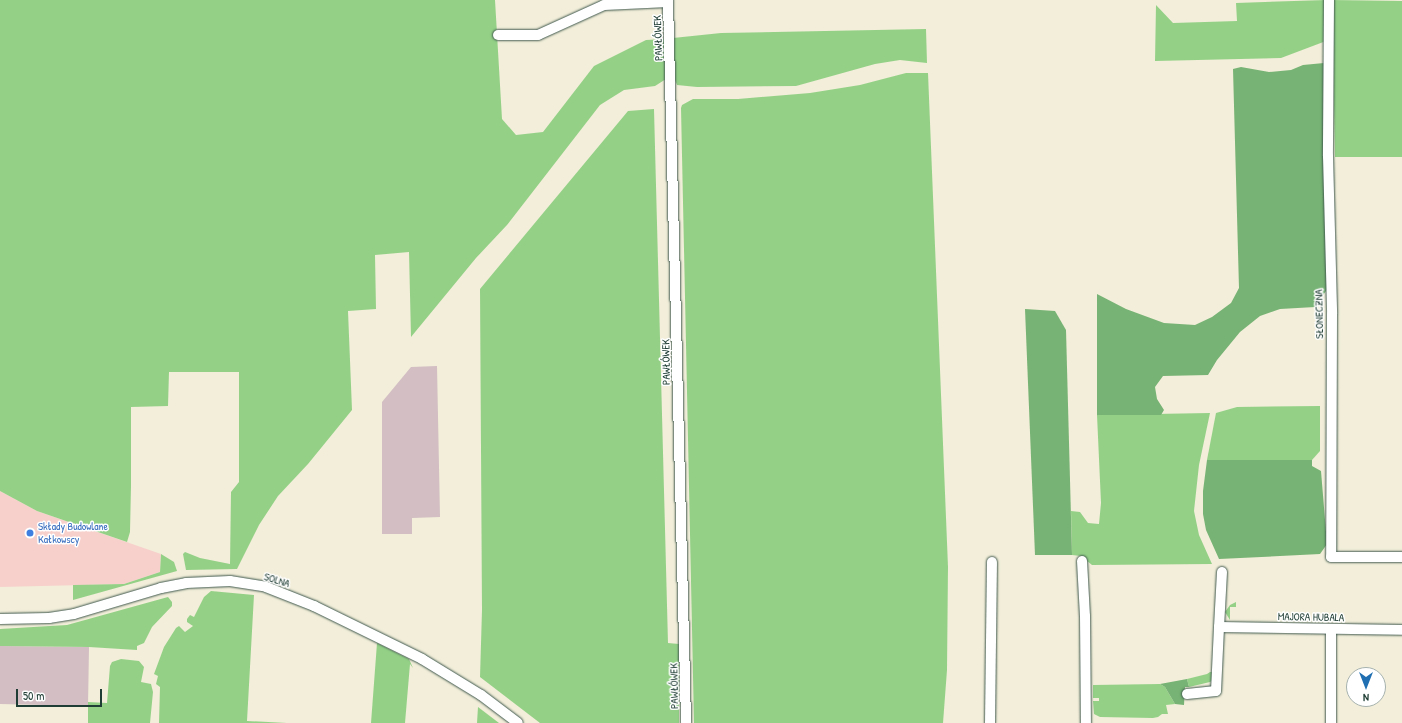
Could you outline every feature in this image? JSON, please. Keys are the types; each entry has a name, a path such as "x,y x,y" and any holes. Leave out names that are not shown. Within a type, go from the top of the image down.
{"street":[{"name":"SŁONECZNA","path":"1329,0 1328,156 1332,314 1331,557 1402,557"},
{"path":"498,35 538,35 604,5 668,1"},
{"name":"PAWŁÓWEK","path":"668,1 686,723"},
{"path":"1082,561 1085,616 1086,723"},
{"path":"990,723 992,562"},
{"path":"1187,694 1216,691 1222,572"},
{"name":"SOLNA","path":"0,618 49,618 74,614 186,582 230,581 266,587 314,606 422,659 481,695 518,723"},
{"name":"MAJORA HUBALA","path":"1219,627 1402,630"},
{"path":"1331,630 1331,723"}],"shaded area":[{"path":"437,366 440,517 412,518 412,534 382,534 382,402 411,367"},
{"path":"0,491 37,511 161,554 160,572 124,584 0,587"},
{"path":"0,646 89,647 88,706 0,704"}],"green space":[{"path":"0,0 495,0 502,119 516,135 543,132 594,66 646,40 667,39 666,79 655,86 624,90 600,105 507,225 476,258 411,337 409,252 375,255 376,309 348,311 352,410 308,464 278,496 259,525 237,569 186,570 183,554 185,552 200,558 230,564 231,492 239,482 239,372 169,372 168,406 131,407 130,532 127,542 37,511 0,491"},
{"path":"1326,0 1326,41 1281,58 1155,61 1156,5 1173,23 1237,21 1236,3"},
{"path":"1332,0 1402,1 1402,157 1335,157"},
{"path":"926,29 927,63 900,60 875,64 796,86 697,87 677,85 675,80 673,38 721,33"},
{"path":"1324,63 1328,288 1315,307 1280,309 1260,316 1240,332 1217,360 1208,375 1163,376 1155,387 1157,399 1164,410 1161,415 1097,415 1097,294 1126,309 1164,323 1195,325 1212,317 1231,303 1239,288 1233,69 1241,67 1269,72 1291,70 1303,65"},
{"path":"906,73 928,73 948,567 947,670 943,723 694,723 681,108 682,105 693,99 738,99 810,93 860,85"},
{"path":"654,109 668,643 679,644 679,723 540,723 480,677 482,610 480,289 628,111"},
{"path":"1025,309 1055,311 1066,330 1072,555 1035,555"},
{"path":"1320,406 1320,451 1312,460 1207,460 1216,413 1237,407"},
{"path":"1210,413 1199,465 1194,511 1199,535 1212,564 1092,565 1081,556 1072,555 1071,511 1080,512 1088,523 1099,524 1101,503 1097,415"},
{"path":"1207,460 1312,460 1312,466 1321,471 1327,544 1320,554 1219,559 1206,530 1203,514 1203,491"},
{"path":"161,554 174,562 177,571 73,600 73,585 124,584 160,572"},
{"path":"211,591 254,595 247,721 287,723 159,723 160,687 156,684 158,676 154,674 164,647 176,628 179,626 185,632 193,626 187,622 187,619 190,615 194,617 204,597"},
{"path":"168,597 172,602 172,606 152,627 144,643 137,646 137,650 89,647 0,646 0,629 67,625"},
{"path":"1236,602 1236,607 1230,607 1230,620 1225,612 1230,605"},
{"path":"377,643 409,659 413,668 410,664 405,723 371,723"},
{"path":"121,659 139,661 144,667 141,682 151,684 153,692 150,723 88,723 88,702 107,703 110,666 112,662"},
{"path":"1210,672 1215,672 1213,680 1189,687 1187,679"},
{"path":"1187,679 1189,687 1185,687 1184,705 1175,704 1165,687 1160,684"},
{"path":"1160,684 1165,687 1175,704 1166,705 1168,714 1162,714 1153,718 1100,717 1094,714 1093,701 1099,701 1099,698 1093,698 1093,685"},
{"path":"478,707 499,723 477,723"}],"place":[{"name":"Składy Budowlane Kałkowscy","path":"30,533"}]}
